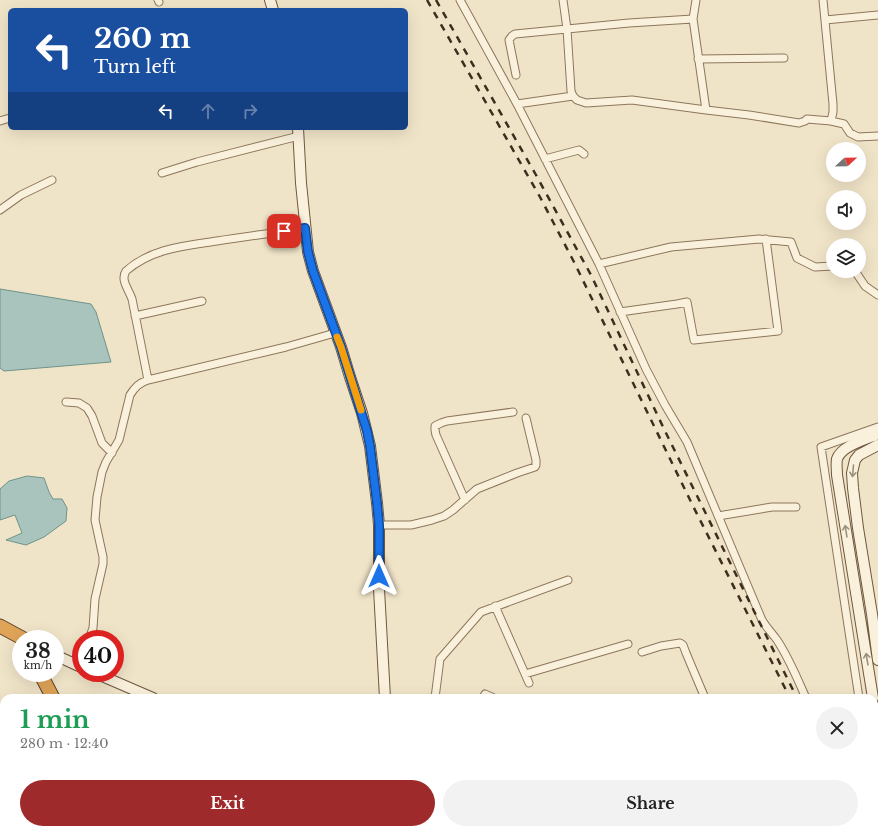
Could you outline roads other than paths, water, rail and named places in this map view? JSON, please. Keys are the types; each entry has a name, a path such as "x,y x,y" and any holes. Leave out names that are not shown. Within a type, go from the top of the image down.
{"highway":[{"path":"0,626 12,632"},
{"path":"45,682 51,694"}],"street":[{"path":"460,0 599,264 649,375 686,442 762,620 790,662 804,694"},
{"path":"563,0 567,29 571,91 577,100 586,103 632,100 799,123 807,119 831,121 844,124 850,133 858,137 878,136"},
{"path":"696,0 693,19 706,110"},
{"path":"823,0 833,104 831,121"},
{"path":"825,20 878,15"},
{"path":"516,75 509,40 515,34 629,23 693,19"},
{"path":"698,59 784,58"},
{"path":"516,104 573,96"},
{"path":"162,173 298,132 306,243 310,261 341,347 367,431 370,446 379,525 379,589 385,694"},
{"path":"545,159 579,150 584,154"},
{"path":"0,210 21,195 52,180"},
{"path":"148,380 132,299 130,292 124,283 124,274 130,268 151,255 173,248 305,228"},
{"path":"599,264 671,248 766,239 791,242 797,258 815,267 826,266"},
{"path":"620,312 687,302 694,340 778,331 766,239"},
{"path":"860,278 865,286 878,295"},
{"path":"135,316 202,301"},
{"path":"92,630 95,599 103,564 103,557 95,520 97,497 102,472 120,440 130,395 137,386 148,380 286,347 335,333"},
{"path":"66,402 78,403 87,408 92,416 102,443 112,453"},
{"path":"465,500 436,435 435,426 441,423 513,412"},
{"path":"379,525 411,525 444,516 477,489 535,467 536,460 526,418"},
{"path":"858,694 821,447 878,427"},
{"path":"872,694 837,476 837,460 846,448 878,434"},
{"path":"878,446 859,455 855,460 852,473 858,528 878,660"},
{"path":"718,516 772,507 796,507"},
{"path":"436,694 440,659 481,612 568,580"},
{"path":"495,606 529,683"},
{"path":"642,652 661,646 680,643 686,652 703,694"},
{"path":"525,674 628,644"},
{"path":"116,682 144,694"}],"water":[{"path":"0,289 91,304 96,312 111,362 4,371 0,368"},
{"path":"27,476 44,478 53,499 62,499 67,508 66,521 44,537 26,545 6,540 22,533 15,515 0,520 0,489 9,481"}],"railway":[{"path":"427,0 540,197 574,262 693,506 788,694"},
{"path":"436,0 591,275 665,431 795,694"}]}
